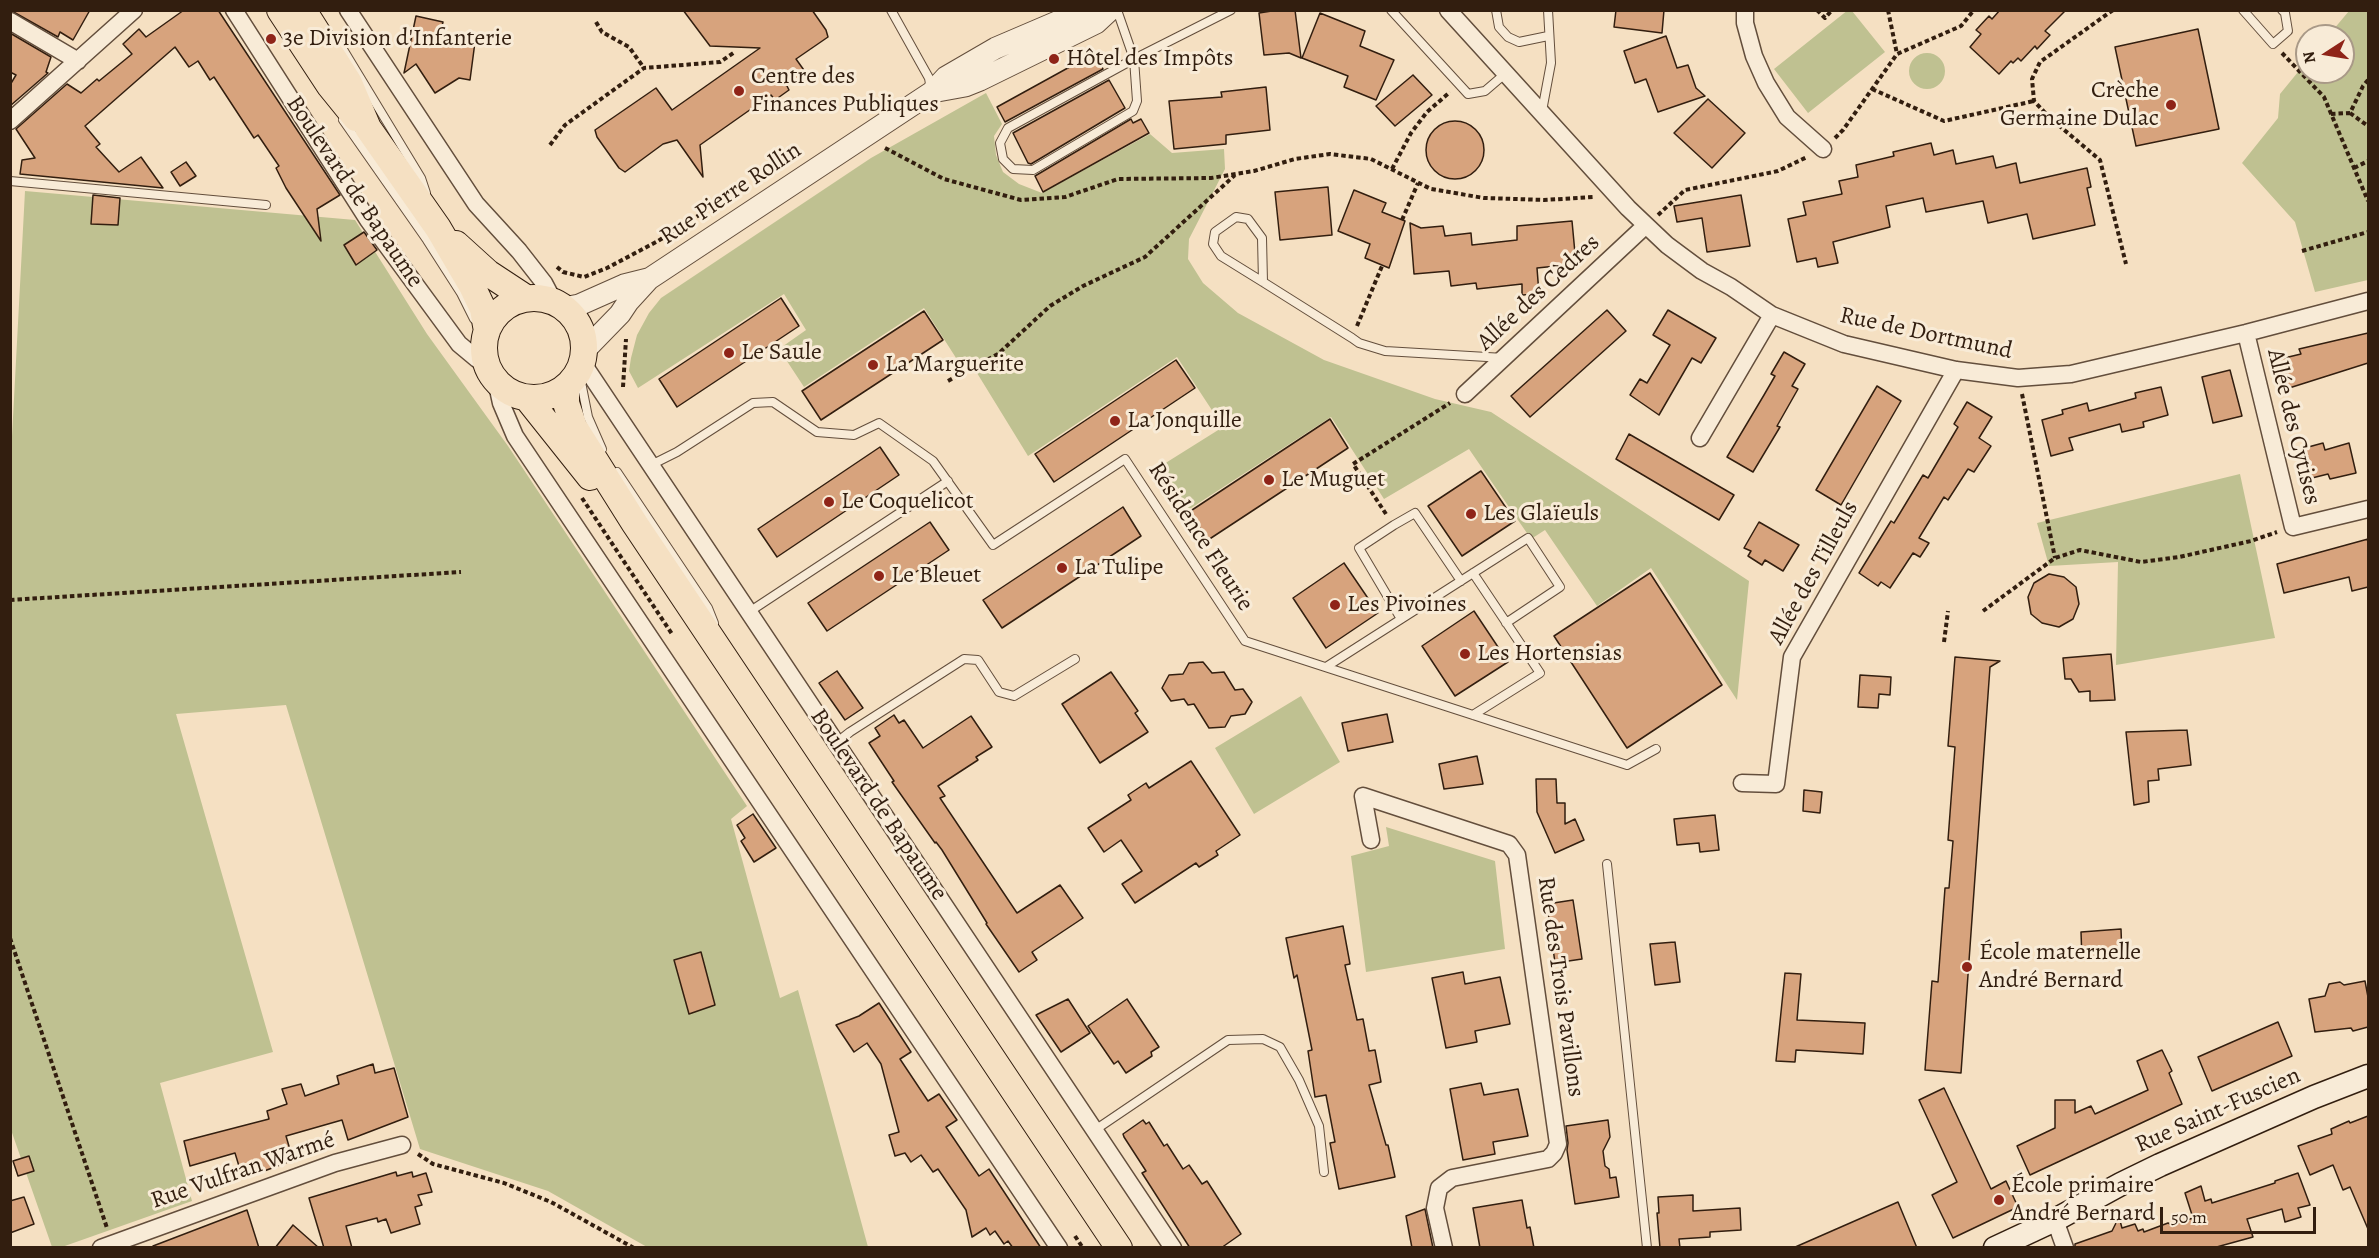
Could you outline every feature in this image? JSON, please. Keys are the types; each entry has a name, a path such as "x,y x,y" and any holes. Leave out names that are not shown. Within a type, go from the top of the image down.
{"main road":[{"name":"Boulevard de Bapaume","path":"280,10 330,86 351,113 368,128"},
{"name":"Boulevard de Bapaume","path":"303,10 349,82 368,128 438,228 472,286 483,309 488,355"},
{"name":"Boulevard de Bapaume","path":"438,228 488,273 526,298"},
{"path":"526,298 540,298 559,305 579,327 578,368 551,395 527,398 515,395 488,355 498,313 507,306 526,298"},
{"name":"Boulevard de Bapaume","path":"578,368 566,403 574,427 635,525 1119,1248"},
{"name":"Boulevard de Bapaume","path":"527,398 581,467 635,525"},
{"name":"Rue Saint-Fuscien","path":"1995,1248 2055,1220 2160,1165 2314,1097 2368,1076"}],"street":[{"path":"10,121 134,10"},
{"name":"Boulevard de Bapaume","path":"234,10 375,229 459,344 477,359 488,355 504,412 515,436 1059,1248"},
{"path":"348,10 476,204 519,251 559,305"},
{"name":"Rue Pierre Rollin","path":"578,368 628,302 649,279 932,92 946,77 996,48 1086,10"},
{"name":"Rue Pierre Rollin","path":"932,92 964,86 980,80 1096,23 1110,10"},
{"name":"Rue de Dortmund","path":"1448,10 1645,226 1702,271 1731,287 1772,315 1844,344 1956,370 2019,378 2071,374 2246,333 2368,301"},
{"path":"1745,10 1745,23 1754,56 1766,83 1787,117 1823,149"},
{"path":"10,21 78,61"},
{"name":"Allée des Cèdres","path":"1465,394 1645,226"},
{"name":"Rue Pierre Rollin","path":"559,305 579,304 624,285 649,279"},
{"path":"1700,438 1772,315"},
{"name":"Allée des Cytises","path":"2246,333 2293,527 2368,509"},
{"name":"Boulevard de Bapaume","path":"578,368 651,465 1173,1248"},
{"name":"Allée des Tilleuls","path":"1742,783 1776,784 1792,657 1956,370"},
{"name":"Rue des Trois Pavillons","path":"1371,840 1363,796 1509,844 1517,855 1558,1144 1548,1159 1452,1178 1439,1188 1435,1208 1444,1248"},
{"name":"Rue Vulfran Warmé","path":"106,1245 140,1240 336,1163 402,1144"},
{"path":"2055,1220 2065,1248"}],"lane":[{"path":"891,10 925,70 932,92"},
{"path":"1117,10 1134,59 1137,101 1133,111 1033,170 1013,169 1003,159 1000,143 1008,128 1134,59 1232,10"},
{"path":"1391,10 1468,94 1485,91 1506,73"},
{"path":"1496,10 1499,27 1508,37 1519,42 1548,36"},
{"path":"1541,112 1551,63 1548,10"},
{"path":"2243,10 2273,44 2288,31 2285,13 2282,10"},
{"path":"335,38 421,178 438,228"},
{"path":"302,61 461,294 488,355"},
{"path":"10,181 266,205"},
{"path":"1263,282 1262,238 1248,219 1236,217 1215,232 1214,244 1221,256 1352,338 1385,351 1504,358"},
{"path":"578,368 593,432 608,458"},
{"name":"Résidence Fleurie","path":"651,465 677,452 753,403 773,402 817,432 854,435 879,423 933,461 993,545 1125,459 1245,641 1627,765 1656,749"},
{"path":"615,468 708,608 737,676"},
{"path":"749,612 948,481"},
{"path":"1401,619 1359,548 1394,525 1415,513 1461,581"},
{"path":"1326,667 1528,538 1560,587 1506,623"},
{"path":"1473,573 1540,674 1473,715"},
{"path":"836,743 964,658 978,660 999,692 1014,696 1075,659"},
{"path":"1607,864 1647,1248"},
{"path":"1095,1130 1228,1040 1263,1039 1280,1047 1299,1080 1319,1126 1324,1172"}],"path":[{"path":"1817,10 1825,18 1832,10"},
{"path":"1888,10 1897,54"},
{"path":"2114,10 2040,62 2032,79 2034,101 2050,118 2100,160 2126,264"},
{"path":"596,22 602,32 629,47 644,68"},
{"path":"2273,44 2324,97 2368,201"},
{"path":"550,145 565,125 644,68 720,62 735,52"},
{"path":"2350,113 2368,80"},
{"path":"1392,169 1411,133 1427,112 1460,84"},
{"path":"1872,89 1944,121 2034,101"},
{"path":"2331,114 2350,113 2368,126"},
{"path":"863,136 944,179 1021,200 1065,196 1118,179 1211,178 1254,171 1295,159 1330,154 1371,159 1431,189 1484,198 1544,200 1616,195"},
{"path":"2354,168 2368,161"},
{"path":"948,381 998,354 1050,306 1083,286 1145,257 1236,174"},
{"path":"1402,220 1418,183"},
{"path":"554,265 563,272 584,277 607,268 658,241 704,212 740,220"},
{"path":"2302,251 2368,232"},
{"path":"1352,338 1382,266"},
{"path":"623,387 626,336"},
{"path":"2019,378 2055,558"},
{"path":"1394,525 1353,464 1465,394"},
{"path":"1983,611 2055,558 2080,550 2141,562 2251,542 2293,527"},
{"path":"10,600 460,572"},
{"path":"1944,642 1948,611"},
{"path":"10,938 106,1245"},
{"path":"402,1144 433,1164 504,1183 552,1202 634,1248"}],"green space":[{"path":"1848,10 1852,11 1885,52 1808,113 1774,69"},
{"path":"2349,11 2368,11 2368,280 2315,292 2295,222 2242,163 2278,118 2280,94 2295,76 2295,84 2355,84 2355,24 2338,24"},
{"path":"1927,53 1940,58 1945,71 1940,84 1927,89 1914,84 1909,71 1914,58"},
{"path":"986,93 1002,124 994,136 996,155 1003,172 1019,184 1042,193 1150,134 1172,153 1224,149 1225,169 1189,239 1188,259 1203,283 1238,313 1324,360 1435,399 1491,412 1749,581 1737,700 1651,568 1597,606 1545,530 1531,539 1469,449 1384,499 1331,417 1185,512 1156,469 1223,427 1177,357 1028,456 977,373 958,361 924,308 804,387 779,349 806,330 784,294 638,388 629,371 631,358 637,335 649,313 661,298 871,158"},
{"path":"25,191 355,220 427,334 508,446 747,806 731,819 780,998 798,990 868,1247 647,1247 548,1191 420,1149 286,705 176,714 273,1052 160,1083 192,1201 62,1247 52,1247 10,1127 10,474"},
{"path":"2240,474 2275,638 2116,665 2118,562 2049,566 2037,523"},
{"path":"1301,696 1340,762 1254,814 1215,748"},
{"path":"1386,827 1495,861 1505,949 1366,972 1351,856 1389,846"}],"building":[{"path":"10,10 90,10 73,40 60,32 58,37"},
{"path":"184,10 218,10 340,195 317,209 321,241 286,188 276,168 279,166 258,135 254,138 214,77 210,80 198,61 189,67 175,47 85,126 100,144 96,147 119,172 141,157 163,188 20,174 22,160 35,158 16,129 67,84 81,93 97,79 99,81 132,54 123,44 139,29 146,37"},
{"name":"Centre des Finances Publiques","path":"683,10 812,10 826,30 828,37 796,59 806,73 787,86 789,90 775,100 771,95 700,145 703,177 677,140 663,144 625,172 619,168 597,137 595,130 656,88 672,110 760,48 710,46"},
{"path":"1295,10 1301,58 1289,53 1264,55 1259,13"},
{"path":"1616,10 1664,10 1662,33 1614,27"},
{"path":"2000,10 2066,10 2045,31 2050,35 2037,49 2035,46 2021,61 2018,58 2013,63 2011,61 1999,74 1970,47 1981,34 1976,30 1989,16 1992,19"},
{"path":"1320,13 1365,31 1360,46 1394,60 1376,100 1344,87 1348,76 1302,58"},
{"path":"416,16 443,22 440,34 475,42 470,80 459,78 435,93 416,64 404,73"},
{"name":"Crèche Germaine Dulac","path":"2198,29 2219,129 2136,146 2115,47"},
{"path":"10,33 51,57 46,72 48,73 10,106 10,85 16,75 10,72"},
{"path":"1666,36 1677,68 1688,65 1696,88 1705,96 1658,112 1646,79 1635,83 1624,51"},
{"path":"1095,53 1103,69 1005,122 997,107"},
{"path":"1413,75 1432,95 1395,126 1376,106"},
{"path":"1109,80 1125,108 1031,164 1028,163 1013,133"},
{"path":"1266,87 1270,130 1226,135 1226,144 1174,149 1169,101 1222,97 1221,92"},
{"path":"1708,99 1745,133 1712,168 1674,133"},
{"path":"1131,119 1133,123 1141,119 1149,133 1043,192 1035,176"},
{"path":"1455,121 1466,123 1479,134 1484,150 1482,161 1471,174 1455,179 1444,177 1431,166 1426,150 1428,139 1439,126"},
{"path":"1931,143 1934,155 1953,150 1956,164 1993,156 1996,168 2016,163 2020,183 2087,168 2091,187 2087,188 2095,225 2033,239 2027,214 1988,223 1983,201 1926,212 1923,198 1886,206 1890,227 1833,242 1838,263 1818,267 1816,258 1797,262 1788,219 1806,215 1803,202 1842,194 1839,181 1858,177 1856,165 1894,156 1893,152"},
{"path":"186,162 196,176 180,186 171,172"},
{"path":"1328,187 1332,235 1280,240 1275,192"},
{"path":"1354,190 1386,203 1382,212 1405,221 1389,268 1365,258 1370,244 1338,231"},
{"path":"93,195 120,198 118,225 91,224"},
{"path":"1741,195 1750,246 1707,252 1702,218 1677,222 1674,206"},
{"path":"1572,221 1576,264 1537,268 1539,294 1522,295 1522,284 1477,289 1476,283 1451,286 1449,271 1414,274 1410,223 1421,228 1443,226 1445,236 1471,233 1472,245 1517,240 1517,226"},
{"path":"364,232 377,250 356,265 344,245"},
{"name":"Le Saule","path":"781,298 799,326 677,407 659,379"},
{"path":"1607,310 1626,331 1530,417 1511,396"},
{"path":"1668,310 1716,338 1701,363 1692,358 1659,415 1630,395 1640,379 1647,383 1670,345 1653,335"},
{"name":"La Marguerite","path":"924,311 943,340 821,420 802,391"},
{"path":"2368,333 2368,363 2286,389 2280,359 2301,354 2299,349"},
{"path":"1784,352 1805,364 1792,386 1798,389 1777,426 1780,427 1753,472 1727,457 1775,376 1771,374"},
{"name":"La Jonquille","path":"1176,360 1195,388 1054,482 1035,454"},
{"path":"2230,370 2242,416 2213,423 2202,377"},
{"path":"1877,386 1901,401 1841,505 1816,490"},
{"path":"2161,387 2168,415 2143,422 2144,427 2122,432 2120,424 2069,438 2073,450 2051,456 2042,420 2063,414 2062,410 2087,403 2089,411 2136,398 2135,393"},
{"path":"1967,402 1992,417 1979,438 1991,446 1974,472 1968,469 1948,500 1944,497 1919,538 1929,543 1920,557 1913,553 1890,588 1881,582 1878,586 1859,573 1891,521 1894,523 1923,475 1928,478 1958,427 1954,424"},
{"name":"Le Muguet","path":"1330,419 1348,448 1208,540 1189,512"},
{"path":"1629,434 1734,495 1719,520 1616,459"},
{"path":"2323,443 2325,450 2349,443 2356,473 2330,479 2328,474 2308,479 2301,449"},
{"name":"Le Coquelicot","path":"880,447 899,475 777,557 758,529"},
{"name":"Les Glaïeuls","path":"1481,471 1515,521 1462,556 1428,506"},
{"name":"La Tulipe","path":"1123,507 1141,536 1002,628 983,600"},
{"name":"Le Bleuet","path":"930,522 949,550 827,631 808,603"},
{"path":"1759,522 1799,545 1783,571 1765,560 1762,565 1748,556 1751,551 1744,548"},
{"path":"2368,539 2368,587 2352,591 2349,577 2284,593 2277,564"},
{"name":"Les Pivoines","path":"1344,563 1378,613 1326,648 1293,598"},
{"path":"1650,573 1722,685 1627,748 1554,636"},
{"path":"2049,574 2064,577 2076,587 2079,604 2073,619 2059,627 2042,623 2031,614 2028,597 2034,583"},
{"name":"Les Hortensias","path":"1474,611 1508,662 1455,696 1422,646"},
{"path":"2111,654 2115,700 2090,701 2090,691 2079,692 2071,679 2065,679 2063,658"},
{"path":"1955,657 2000,661 1990,667 1961,1073 1925,1070 1932,981 1938,982 1945,888 1949,888 1953,841 1948,840 1955,747 1948,746"},
{"path":"1203,662 1212,673 1224,672 1235,690 1243,689 1252,702 1245,714 1231,716 1225,727 1209,728 1194,704 1188,705 1184,699 1171,701 1162,688 1169,675 1183,674 1189,663"},
{"path":"837,671 863,708 845,720 819,683"},
{"path":"1111,672 1138,711 1135,713 1148,732 1100,763 1062,704"},
{"path":"1860,675 1891,677 1890,695 1879,694 1878,708 1858,707"},
{"path":"1387,714 1393,742 1348,751 1342,723"},
{"path":"894,715 899,723 904,720 923,748 971,716 992,747 976,757 978,760 938,786 945,796 940,798 1017,913 1060,885 1083,918 1032,952 1037,960 1019,972 986,924 942,850 892,782 894,781 869,743 880,736 875,728"},
{"path":"2187,730 2191,765 2158,769 2159,780 2148,781 2149,802 2134,805 2126,732"},
{"path":"1477,756 1483,784 1444,789 1439,764"},
{"path":"1191,761 1240,835 1216,851 1218,855 1199,867 1196,863 1135,903 1122,884 1142,871 1121,840 1104,852 1088,828 1131,800 1128,795 1146,783 1149,788"},
{"path":"1536,779 1556,779 1557,803 1565,803 1565,824 1575,819 1584,840 1555,853 1537,812"},
{"path":"1804,790 1822,792 1820,813 1803,811"},
{"path":"753,814 776,848 754,862 741,841 745,838 737,825"},
{"path":"1715,815 1719,850 1700,852 1699,843 1677,845 1674,819"},
{"path":"1573,900 1582,959 1555,963 1547,904"},
{"path":"1343,926 1350,964 1345,965 1357,1020 1363,1019 1369,1051 1375,1050 1381,1082 1369,1085 1386,1145 1388,1145 1395,1177 1339,1189 1330,1143 1335,1142 1326,1095 1315,1097 1308,1051 1312,1050 1297,975 1294,978 1286,938"},
{"path":"2121,929 2122,957 2082,960 2081,932"},
{"path":"1675,942 1680,982 1655,985 1650,944"},
{"path":"701,952 715,1005 689,1014 674,960"},
{"path":"1463,972 1465,984 1500,977 1510,1024 1475,1031 1477,1042 1446,1048 1432,978"},
{"path":"1785,973 1801,974 1797,1020 1865,1023 1863,1054 1796,1050 1795,1062 1776,1061"},
{"path":"2365,981 2368,997 2368,1027 2353,1031 2351,1028 2315,1032 2309,999 2325,996 2329,984 2340,982 2344,985"},
{"path":"1068,999 1090,1033 1061,1052 1036,1015"},
{"path":"1127,999 1159,1047 1151,1052 1152,1056 1126,1073 1118,1061 1114,1064 1088,1026"},
{"path":"879,1003 911,1052 900,1059 928,1101 939,1094 957,1120 946,1127 979,1176 989,1169 1041,1248 1013,1248 1008,1241 1004,1244 995,1231 990,1235 986,1228 972,1237 966,1210 938,1169 933,1172 921,1155 911,1162 905,1153 895,1156 889,1135 899,1132 881,1064 867,1043 854,1052 836,1025 859,1016"},
{"path":"2278,1022 2292,1056 2212,1091 2198,1057"},
{"path":"2162,1050 2172,1071 2169,1073 2182,1104 2030,1175 2017,1146 2055,1128 2055,1100 2075,1100 2075,1113 2091,1106 2095,1114 2148,1090 2137,1061"},
{"path":"373,1064 375,1073 394,1068 408,1117 348,1140 342,1120 286,1136 293,1160 259,1173 242,1176 235,1153 190,1166 184,1141 269,1119 267,1111 287,1104 282,1089 301,1084 305,1096 339,1084 337,1076"},
{"path":"1481,1083 1484,1095 1518,1089 1528,1136 1493,1142 1495,1154 1463,1160 1450,1089"},
{"path":"1944,1088 1991,1189 2006,1181 2018,1207 1953,1238 1932,1195 1957,1182 1919,1100"},
{"path":"2368,1116 2368,1229 2350,1187 2343,1190 2333,1165 2310,1175 2298,1146 2332,1134 2331,1129 2349,1121 2350,1123"},
{"path":"1143,1120 1146,1124 1149,1122 1164,1146 1167,1144 1183,1169 1189,1165 1202,1184 1207,1181 1241,1234 1221,1248 1190,1248 1142,1173 1146,1171 1124,1137 1123,1134"},
{"path":"1608,1120 1610,1137 1603,1151 1605,1166 1609,1169 1610,1178 1616,1177 1619,1197 1575,1204 1566,1126"},
{"path":"29,1156 34,1171 18,1176 13,1161"},
{"path":"396,1172 397,1176 412,1172 413,1177 426,1173 432,1192 418,1195 422,1205 415,1207 420,1224 391,1233 386,1219 378,1222 377,1218 346,1226 352,1248 324,1248 309,1198"},
{"path":"2298,1173 2310,1205 2298,1208 2301,1217 2285,1222 2282,1209 2247,1219 2253,1237 2213,1248 2075,1248 2075,1244 2112,1231 2119,1217 2122,1228 2135,1224 2138,1231 2143,1229 2144,1232 2168,1223 2172,1225 2193,1218 2185,1193 2201,1186 2205,1201 2211,1199 2212,1203 2275,1183 2275,1181"},
{"path":"1693,1195 1693,1211 1740,1208 1741,1230 1710,1232 1710,1237 1679,1239 1680,1248 1660,1248 1658,1197"},
{"path":"24,1197 34,1224 10,1233 10,1201"},
{"path":"1522,1200 1527,1228 1530,1227 1534,1248 1480,1248 1473,1208"},
{"path":"1898,1202 1917,1248 1793,1248"},
{"path":"1425,1209 1433,1248 1412,1248 1406,1216"},
{"path":"247,1210 259,1248 154,1248 153,1246"},
{"path":"293,1225 319,1248 275,1248"}],"place":[{"name":"3e Division d'Infanterie","path":"271,39"},
{"name":"Hôtel des Impôts","path":"1054,59"},
{"name":"Centre des Finances Publiques","path":"739,91"},
{"name":"Crèche Germaine Dulac","path":"2171,105"},
{"name":"Le Saule","path":"729,353"},
{"name":"La Marguerite","path":"873,365"},
{"name":"La Jonquille","path":"1115,421"},
{"name":"Le Muguet","path":"1269,480"},
{"name":"Le Coquelicot","path":"829,502"},
{"name":"Les Glaïeuls","path":"1471,514"},
{"name":"La Tulipe","path":"1062,568"},
{"name":"Le Bleuet","path":"879,576"},
{"name":"Les Pivoines","path":"1335,605"},
{"name":"Les Hortensias","path":"1465,654"},
{"name":"École maternelle André Bernard","path":"1967,967"},
{"name":"École primaire André Bernard","path":"1999,1200"}]}
